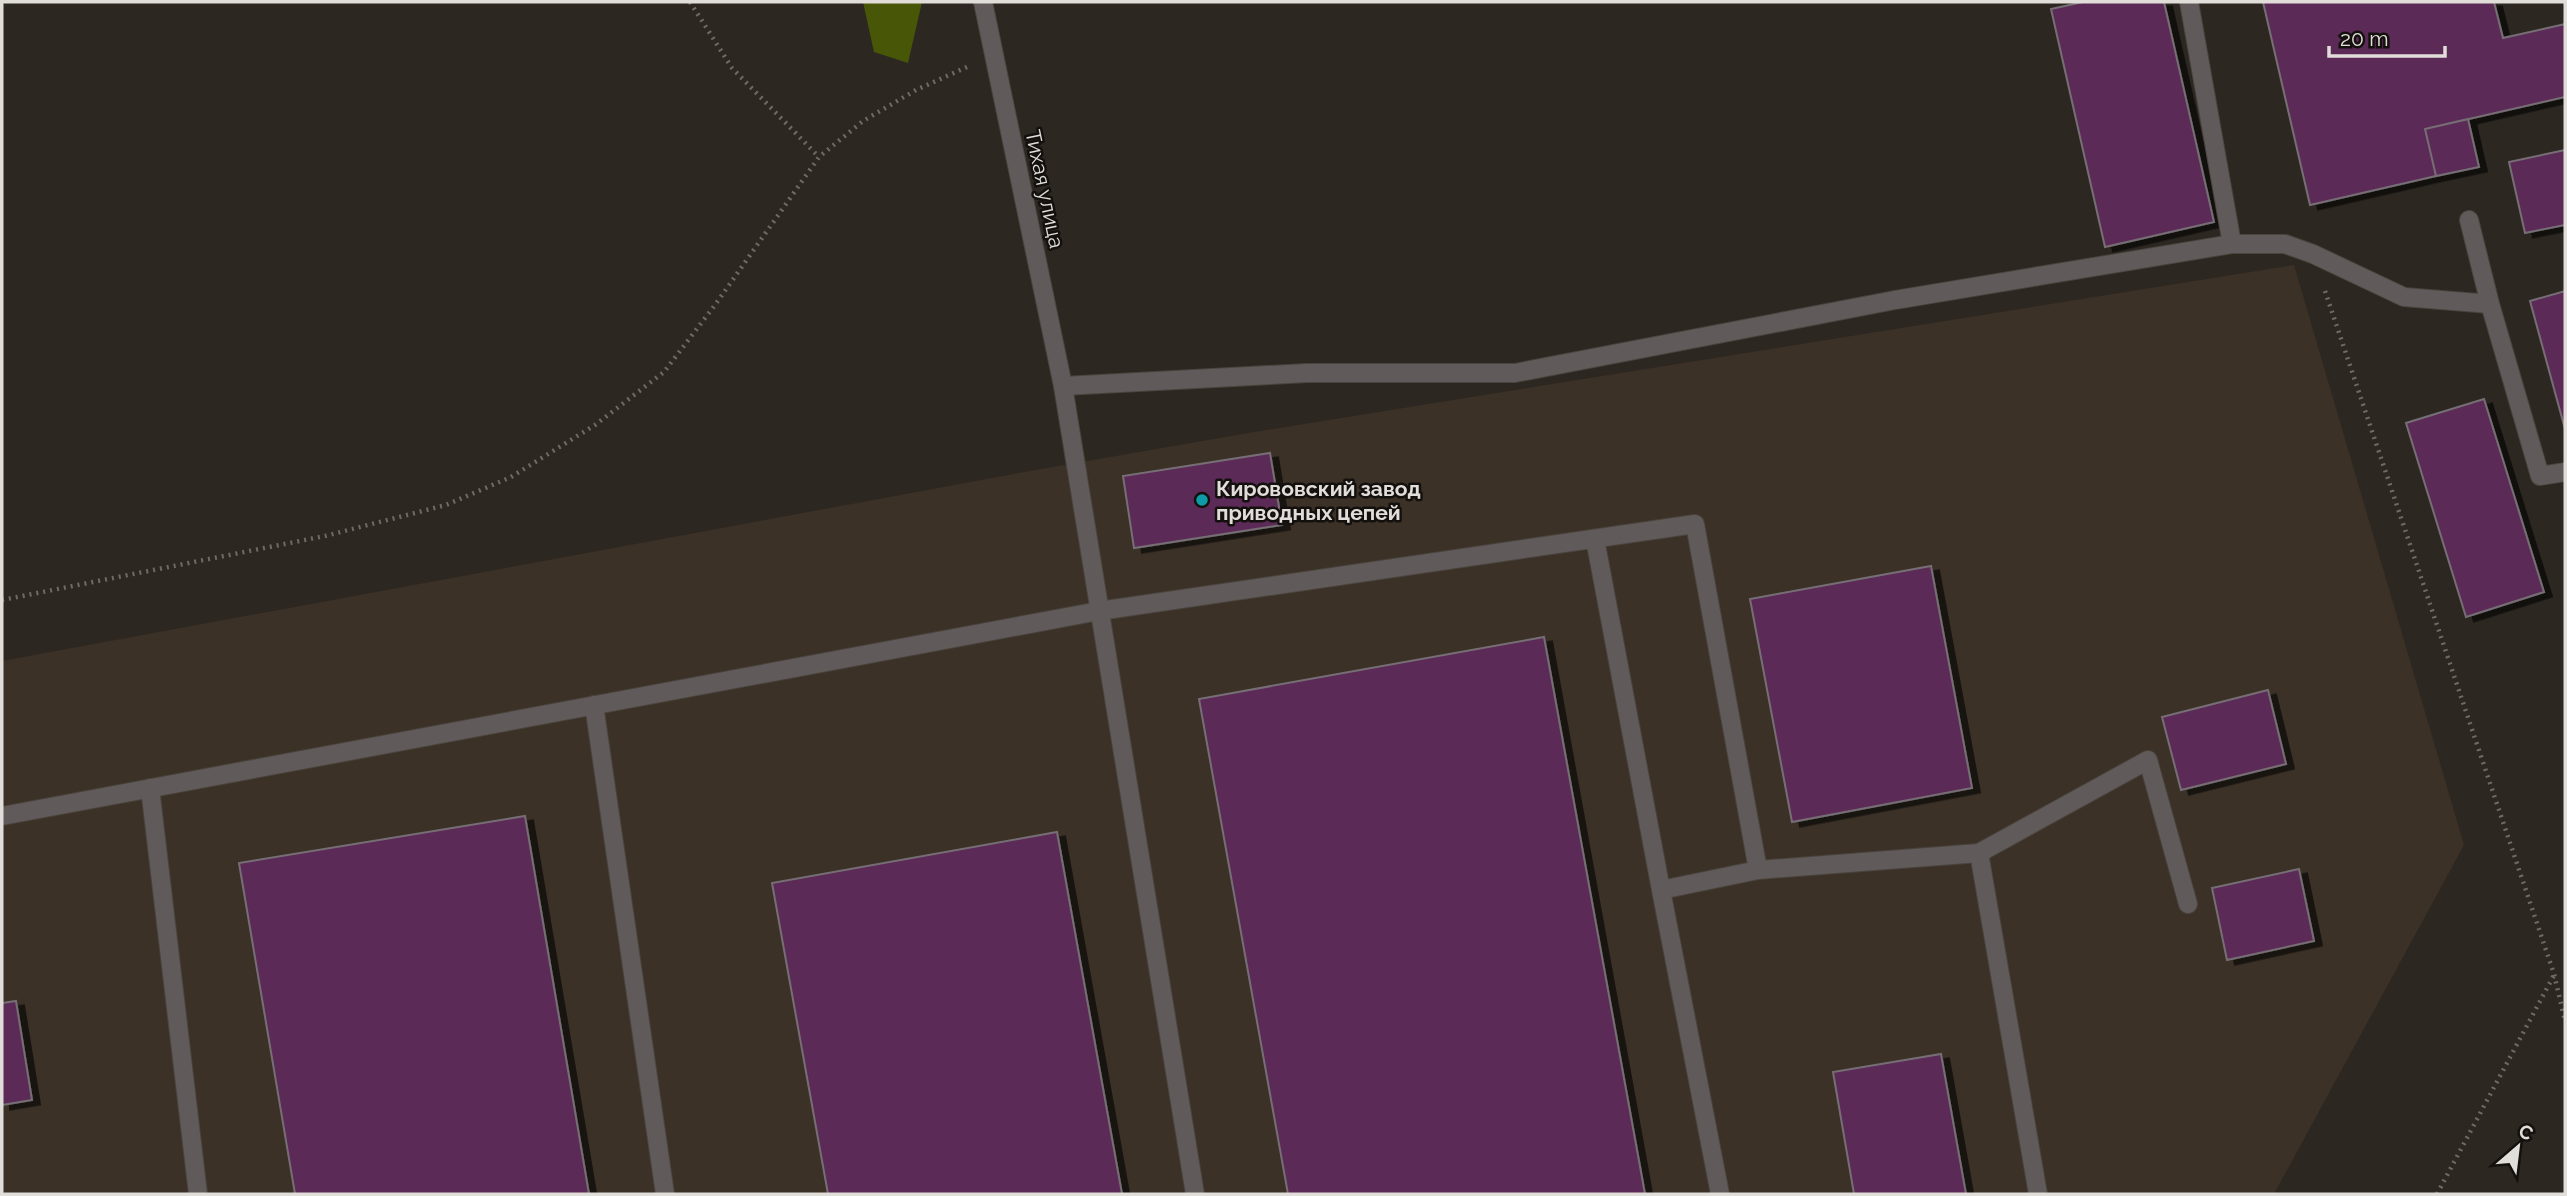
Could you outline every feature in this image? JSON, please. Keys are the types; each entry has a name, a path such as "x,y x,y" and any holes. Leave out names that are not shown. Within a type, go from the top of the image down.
{"street":[{"name":"Тихая улица","path":"983,2 1063,386 1195,1194"},
{"path":"2189,2 2232,244"},
{"path":"2469,220 2490,304 2540,476 2565,472"},
{"path":"1063,386 1307,373 1515,373 1895,300 2232,244 2285,244 2313,254 2403,297 2490,304"},
{"path":"2,816 1099,611 1695,524 1758,870"},
{"path":"1595,539 1720,1194"},
{"path":"594,705 666,1194"},
{"path":"1661,890 1758,870 1979,853 2148,760 2188,904"},
{"path":"150,788 198,1194"},
{"path":"1979,853 2038,1194"}],"path":[{"path":"690,2 732,68 820,157"},
{"path":"2,600 195,564 325,536 446,505 511,477 596,425 664,372 820,157 863,121 916,90 994,55"},
{"path":"2313,254 2554,974 2565,1021"},
{"path":"2437,1194 2554,974"}],"shaded area":[{"path":"2294,265 2464,845 2274,1194 2,1194 2,661 1260,431"}],"green space":[{"path":"863,2 922,2 908,63 874,52"}],"building":[{"path":"2083,2 2164,2 2214,222 2105,247 2051,9"},
{"path":"2263,2 2494,2 2503,38 2565,24 2565,97 2425,129 2436,176 2310,205"},
{"path":"2468,119 2479,167 2436,176 2425,129"},
{"path":"2565,150 2565,225 2525,233 2509,162"},
{"path":"2565,291 2565,429 2530,301"},
{"path":"2484,399 2544,592 2466,617 2406,423"},
{"name":"Кирововский завод приводных цепей","path":"1270,453 1282,525 1134,548 1123,476"},
{"path":"1931,566 1972,788 1792,822 1750,599"},
{"path":"1544,637 1645,1194 1288,1194 1199,699"},
{"path":"2268,690 2286,764 2181,790 2162,717"},
{"path":"525,816 589,1194 295,1194 239,863"},
{"path":"1057,832 1122,1194 828,1194 772,883"},
{"path":"2299,869 2314,941 2227,960 2212,888"},
{"path":"16,1001 32,1100 2,1105 2,1003"},
{"path":"1941,1054 1966,1194 1854,1194 1833,1072"}],"place":[{"name":"Кирововский завод приводных цепей","path":"1202,500"}]}
